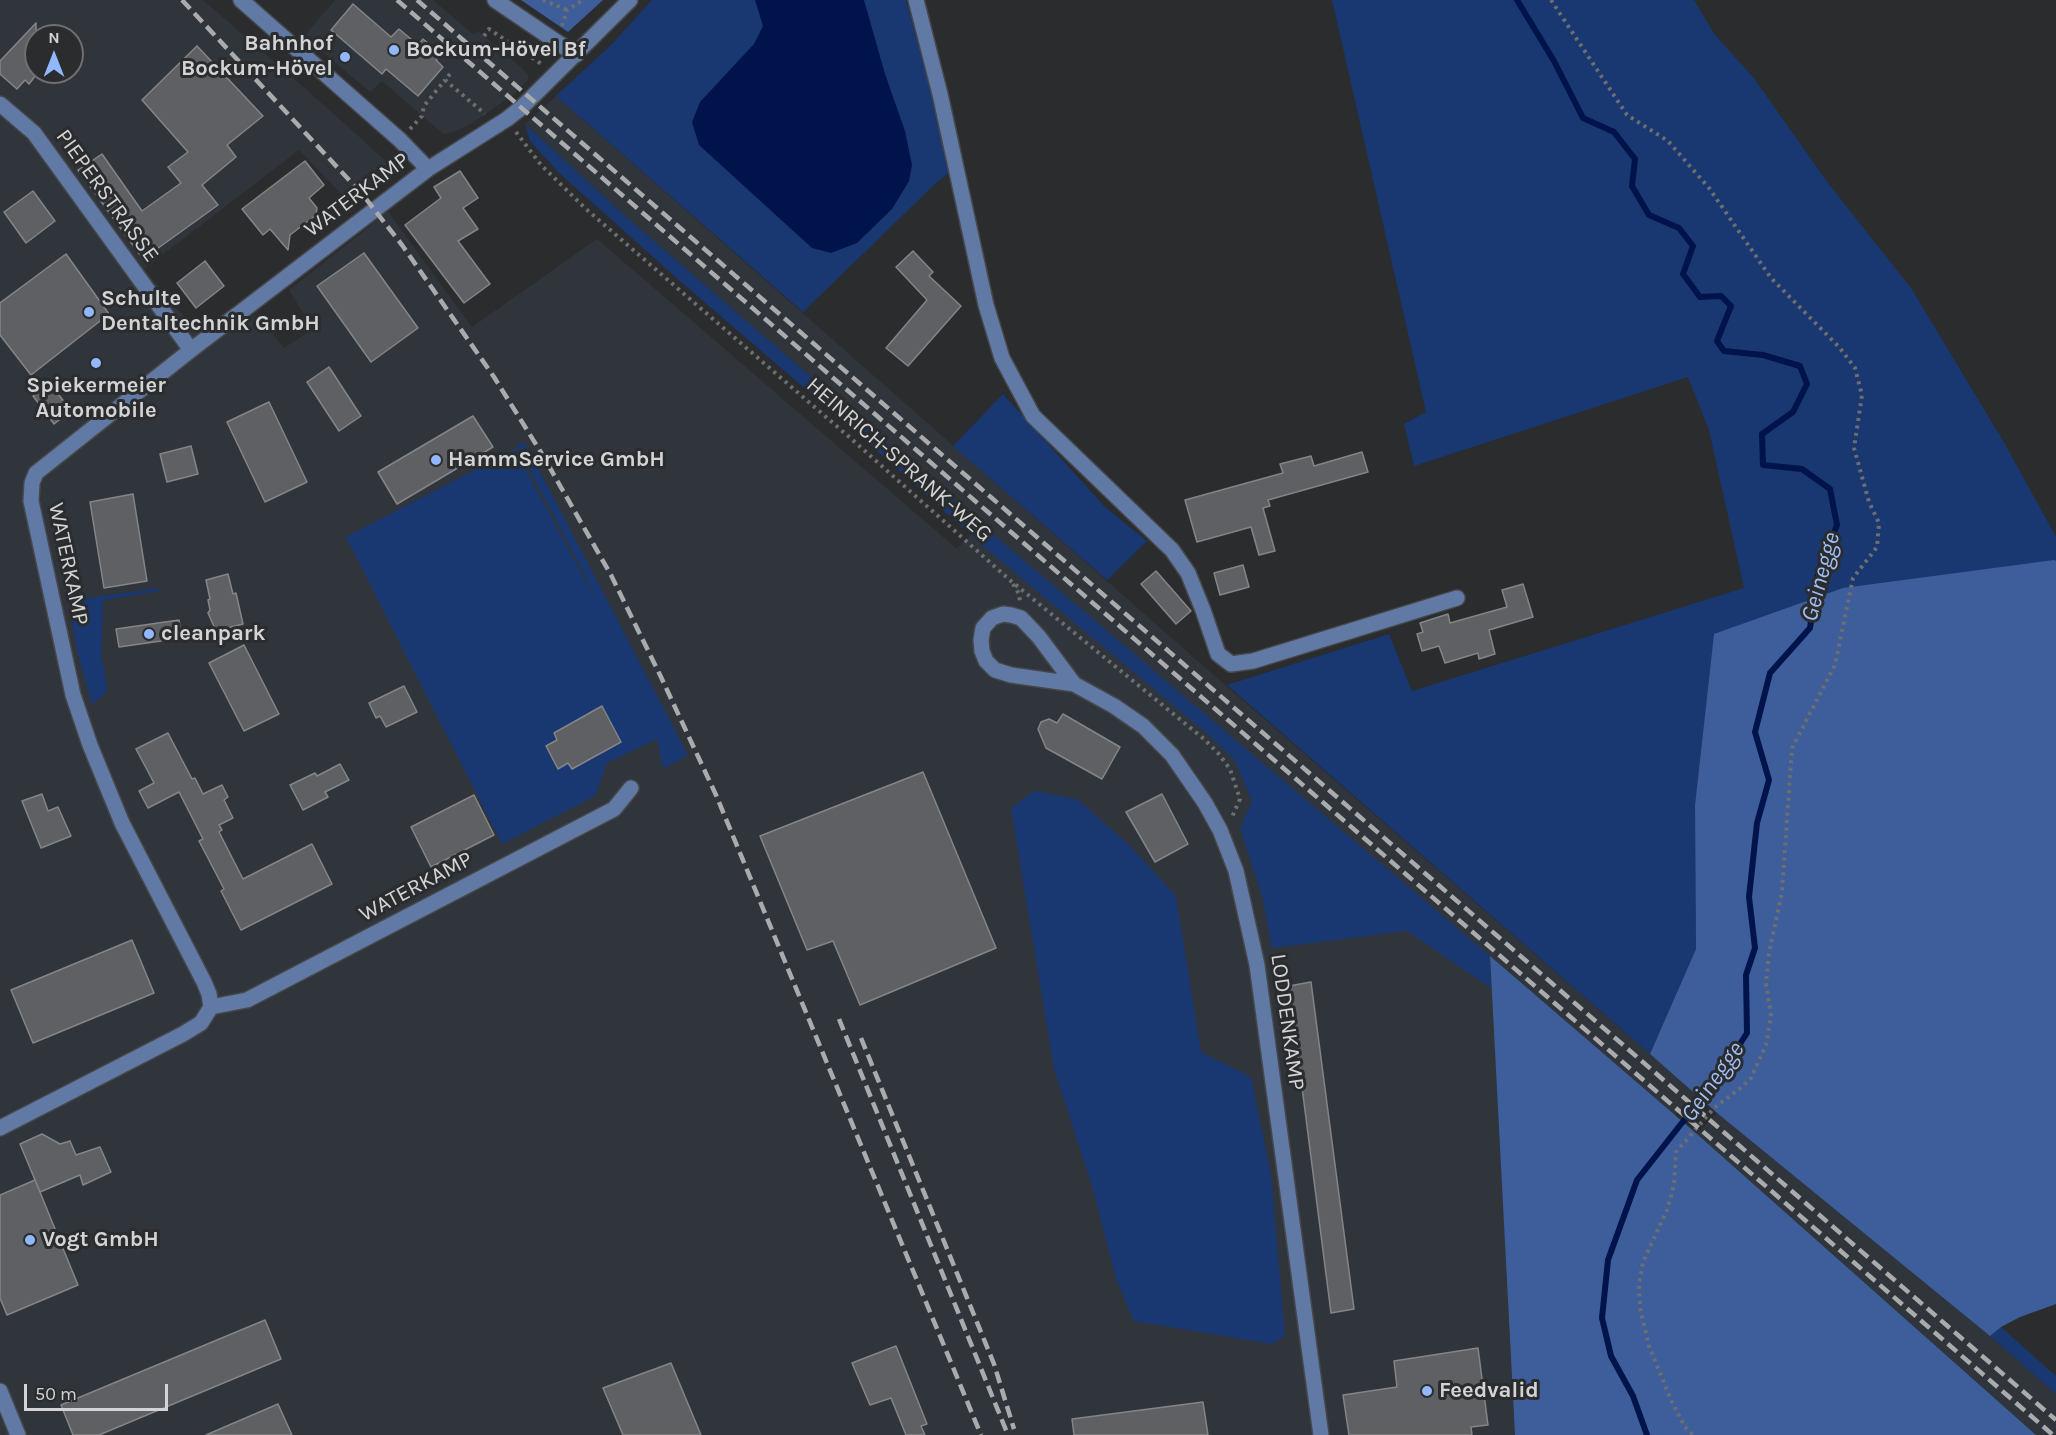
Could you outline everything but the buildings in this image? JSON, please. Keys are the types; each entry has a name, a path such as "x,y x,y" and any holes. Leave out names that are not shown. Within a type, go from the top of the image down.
{"street":[{"path":"241,0 400,140 428,169"},
{"path":"495,0 576,56"},
{"path":"501,123 521,108 576,56 630,0"},
{"path":"916,0 940,94 986,305 1002,358 1033,416 1172,550 1188,573 1218,654 1231,664 1253,661 1457,598"},
{"name":"PIEPERSTRASSE","path":"0,104 34,133 190,351"},
{"name":"WATERKAMP","path":"501,123 428,169 190,351 36,473 32,483 31,501 74,696 90,745 122,823 204,982 211,1007 248,1000 614,809 631,788"},
{"name":"LODDENKAMP","path":"1074,684 1045,644 1021,618 1003,614 992,618 983,628 982,651 986,661 995,670 1011,675 1074,684 1143,726 1172,755 1205,803 1220,830 1236,871 1257,965 1320,1435"},
{"path":"0,1128 183,1034 201,1023 211,1007"},
{"path":"0,1391 18,1435"}],"path":[{"path":"543,0 567,10 583,0"},
{"path":"1551,0 1627,115 1668,141 1709,188 1771,278 1839,347 1855,368 1862,395 1854,448 1869,502 1879,524 1877,547 1853,578 1835,665 1792,748 1782,892 1769,953 1766,983 1771,1016 1766,1045 1751,1078 1714,1108 1676,1152 1674,1185 1667,1210 1643,1262 1639,1285 1640,1308 1649,1346 1671,1400 1685,1426 1693,1435"},
{"path":"484,36 489,28 543,66 536,70"},
{"path":"400,140 422,116 424,106 450,74"},
{"path":"445,80 501,123"},
{"name":"HEINRICH-SPRANK-WEG","path":"501,123 586,209 1011,581 1204,739 1230,770 1240,799 1232,817 1220,830"}],"shaded area":[{"path":"0,0 203,0 396,170 351,204 299,150 144,269 209,346 256,314 284,348 313,329 289,290 368,228 387,210 472,327 597,239 957,549 981,524 632,222 525,124 556,96 1216,677 1696,1094 1675,1115 1490,957 1515,1435 0,1435"},
{"path":"335,0 433,0 474,35 478,31 528,74 528,80 514,94 471,124 454,132 443,134 382,81 370,92 304,36"},
{"path":"521,0 603,0 568,32"},
{"path":"652,0 906,0 952,170 803,312 556,96 612,44"},
{"path":"755,0 864,0 885,74 905,131 912,165 909,181 892,209 857,243 831,253 812,248 699,145 692,122 700,102 754,44 763,26"},
{"path":"1332,0 1694,0 1715,35 1753,77 1828,183 1911,288 2005,444 2056,537 2056,561 1714,634 1695,805 1696,949 1650,1054 1227,685 1389,634 1412,691 1744,588 1709,430 1688,377 1414,466 1404,424 1426,412"},
{"path":"525,124 632,222 981,524 1490,956 1491,988 1407,931 1272,948 1263,899 1240,828 1252,801 1235,761 1211,737 982,545 559,173 530,141"},
{"path":"1003,394 1105,507 1147,541 1107,580 953,446"},
{"path":"525,443 688,755 663,769 657,739 607,763 595,796 502,844 346,537 515,449 595,599 516,444"},
{"path":"2056,561 2056,1304 2020,1317 1990,1336 1717,1113 1650,1054 1696,949 1695,805 1714,634 1843,588"},
{"path":"159,588 159,591 103,600 101,661 103,661 107,689 104,695 92,704 78,654 68,601"},
{"path":"1034,791 1077,799 1129,845 1176,896 1201,1052 1251,1077 1271,1175 1285,1336 1272,1344 1134,1321 1116,1279 1093,1189 1054,1069 1011,808"},
{"path":"1490,956 1697,1134 2036,1435 1515,1435"},
{"path":"1717,1113 1990,1336 2056,1394 2056,1435 2036,1435 1697,1134"},
{"path":"2001,1327 2056,1376 2056,1394 1990,1336"}],"waterway":[{"name":"Geinegge","path":"1517,0 1554,61 1583,118 1614,132 1635,159 1632,186 1649,215 1679,228 1693,246 1683,274 1700,297 1721,296 1731,306 1717,341 1724,351 1763,355 1800,366 1807,384 1793,412 1762,434 1763,465 1802,469 1830,489 1837,525 1818,573 1810,628 1770,673 1755,732 1769,780 1757,823 1749,897 1755,948 1746,975 1747,1033 1706,1097 1681,1124 1637,1180 1608,1260 1602,1318 1611,1356 1633,1396 1647,1435"}],"railway":[{"path":"182,0 363,195 402,245 494,377 542,454 611,575 716,795 981,1435"},
{"path":"397,0 2053,1435"},
{"path":"417,0 2056,1420"},
{"path":"839,1019 1008,1435"},
{"path":"861,1038 994,1364 1014,1429"}],"place":[{"name":"Bockum-Hövel Bf","path":"394,50"},
{"name":"Bahnhof Bockum-Hövel","path":"345,57"},
{"name":"Schulte Dentaltechnik GmbH","path":"89,312"},
{"name":"Spiekermeier Automobile","path":"96,363"},
{"name":"HammService GmbH","path":"436,460"},
{"name":"cleanpark","path":"149,634"},
{"name":"Vogt GmbH","path":"30,1240"},
{"name":"Feedvalid","path":"1427,1391"}]}
